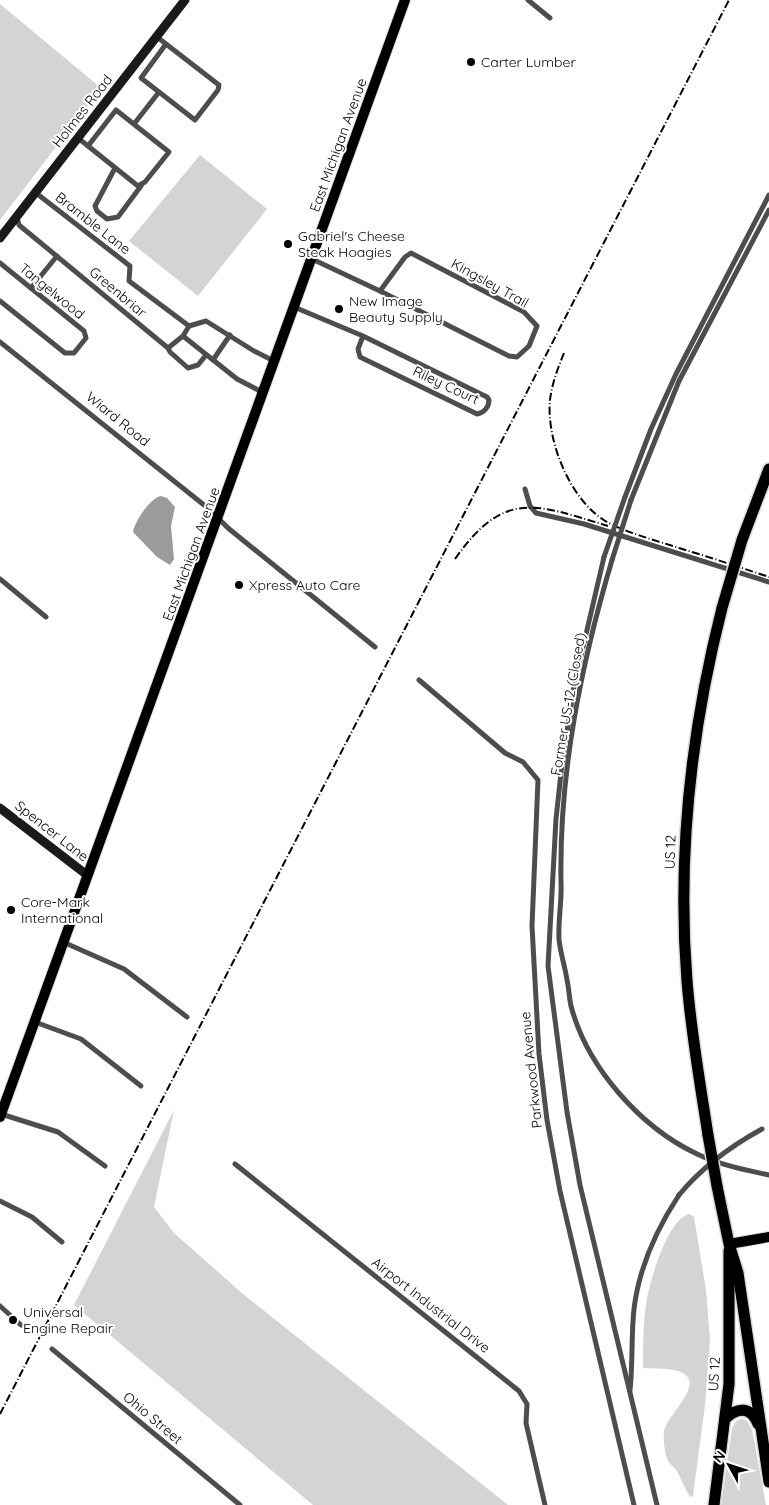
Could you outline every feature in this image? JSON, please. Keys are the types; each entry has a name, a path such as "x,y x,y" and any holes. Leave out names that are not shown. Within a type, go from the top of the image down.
{"highway":[{"name":"US 12","path":"769,469 742,540 722,608 698,716 691,771 684,871 687,980 693,1042 717,1186 729,1244 738,1273 769,1482"},
{"name":"US 12","path":"714,1505 730,1363 729,1244"},
{"path":"725,1419 736,1410 745,1410 756,1419 761,1435"}],"main road":[{"name":"Holmes Road","path":"0,238 185,0"},
{"name":"East Michigan Avenue","path":"0,1115 219,518 405,0"},
{"name":"Spencer Lane","path":"0,808 88,875"},
{"path":"729,1244 769,1237"}],"street":[{"path":"528,0 550,18"},
{"path":"157,37 166,44 220,86 195,120 141,78 166,44"},
{"path":"134,124 159,92"},
{"path":"88,146 116,110 169,152 118,217 107,219 97,211 95,206 115,168"},
{"path":"78,138 134,184 141,186"},
{"name":"Bramble Lane","path":"36,193 130,266 129,281 189,326"},
{"path":"657,1505 580,1185 567,1112 548,966 556,819 574,686 604,557 624,497 650,429 676,374 769,195"},
{"name":"Former US-12 (Closed)","path":"769,210 679,381 631,500 593,624 580,680 570,741 560,854 559,940 571,1005 579,1030 596,1062 614,1087 633,1108 670,1138 697,1154 740,1169 769,1176"},
{"name":"Greenbriar","path":"17,217 19,225 168,348 188,368 198,365 206,355"},
{"name":"Kingsley Trail","path":"312,259 509,356 521,354 529,346 537,330 536,326 524,312 411,253 405,257 380,291"},
{"path":"31,288 57,256"},
{"name":"Tangelwood","path":"0,263 84,331 86,338 74,353 65,353 0,301"},
{"name":"Riley Court","path":"294,307 363,336 487,397 489,400 488,407 477,414 360,357 358,349 363,336"},
{"path":"168,348 183,336 189,326 206,321 275,362"},
{"path":"213,360 230,335"},
{"path":"183,336 237,379 264,393"},
{"name":"Wiard Road","path":"0,342 219,518 228,528 375,647"},
{"path":"525,488 530,506 536,513 584,524 769,582"},
{"path":"0,579 46,617"},
{"name":"Parkwood Avenue","path":"419,680 505,753 523,762 538,780 532,926 537,1035 547,1120 561,1196 634,1505"},
{"path":"63,942 124,969 187,1017"},
{"path":"34,1022 82,1039 141,1086"},
{"path":"0,1115 58,1132 105,1166"},
{"path":"630,1394 634,1309 642,1268 660,1226 679,1196 721,1154 762,1129 769,1127"},
{"name":"Airport Industrial Drive","path":"235,1164 519,1392 527,1404 526,1423 546,1505"},
{"path":"0,1201 32,1217 62,1242"},
{"path":"0,1306 21,1324"},
{"name":"Ohio Street","path":"52,1349 240,1505"}],"shaded area":[{"path":"0,4 101,88 0,220"},
{"path":"200,155 267,209 198,296 129,241"},
{"path":"161,496 167,498 175,507 171,526 174,559 170,565 157,557 133,532 144,511 152,501"},
{"path":"174,1110 154,1207 174,1233 243,1294 508,1505 313,1505 74,1305"},
{"path":"689,1214 694,1217 706,1290 710,1340 705,1405 693,1496 690,1497 677,1471 668,1461 664,1438 667,1424 685,1397 689,1388 689,1381 685,1374 674,1370 643,1368 645,1315 652,1277 662,1250 674,1226 681,1218"},
{"path":"746,1420 752,1429 766,1505 721,1505 732,1428 736,1421"}],"railway":[{"path":"0,1414 729,0"},
{"path":"564,353 557,370 550,400 552,433 563,468 582,500 607,522 625,530 769,577"},
{"path":"455,559 489,521 506,512 523,508 541,508 561,512 608,526"}],"place":[{"name":"Carter Lumber","path":"471,62"},
{"name":"Gabriel's Cheese Steak Hoagies","path":"288,244"},
{"name":"New Image Beauty Supply","path":"339,309"},
{"name":"Xpress Auto Care","path":"239,585"},
{"name":"Core-Mark International","path":"11,910"},
{"name":"Universal Engine Repair","path":"13,1320"}]}
